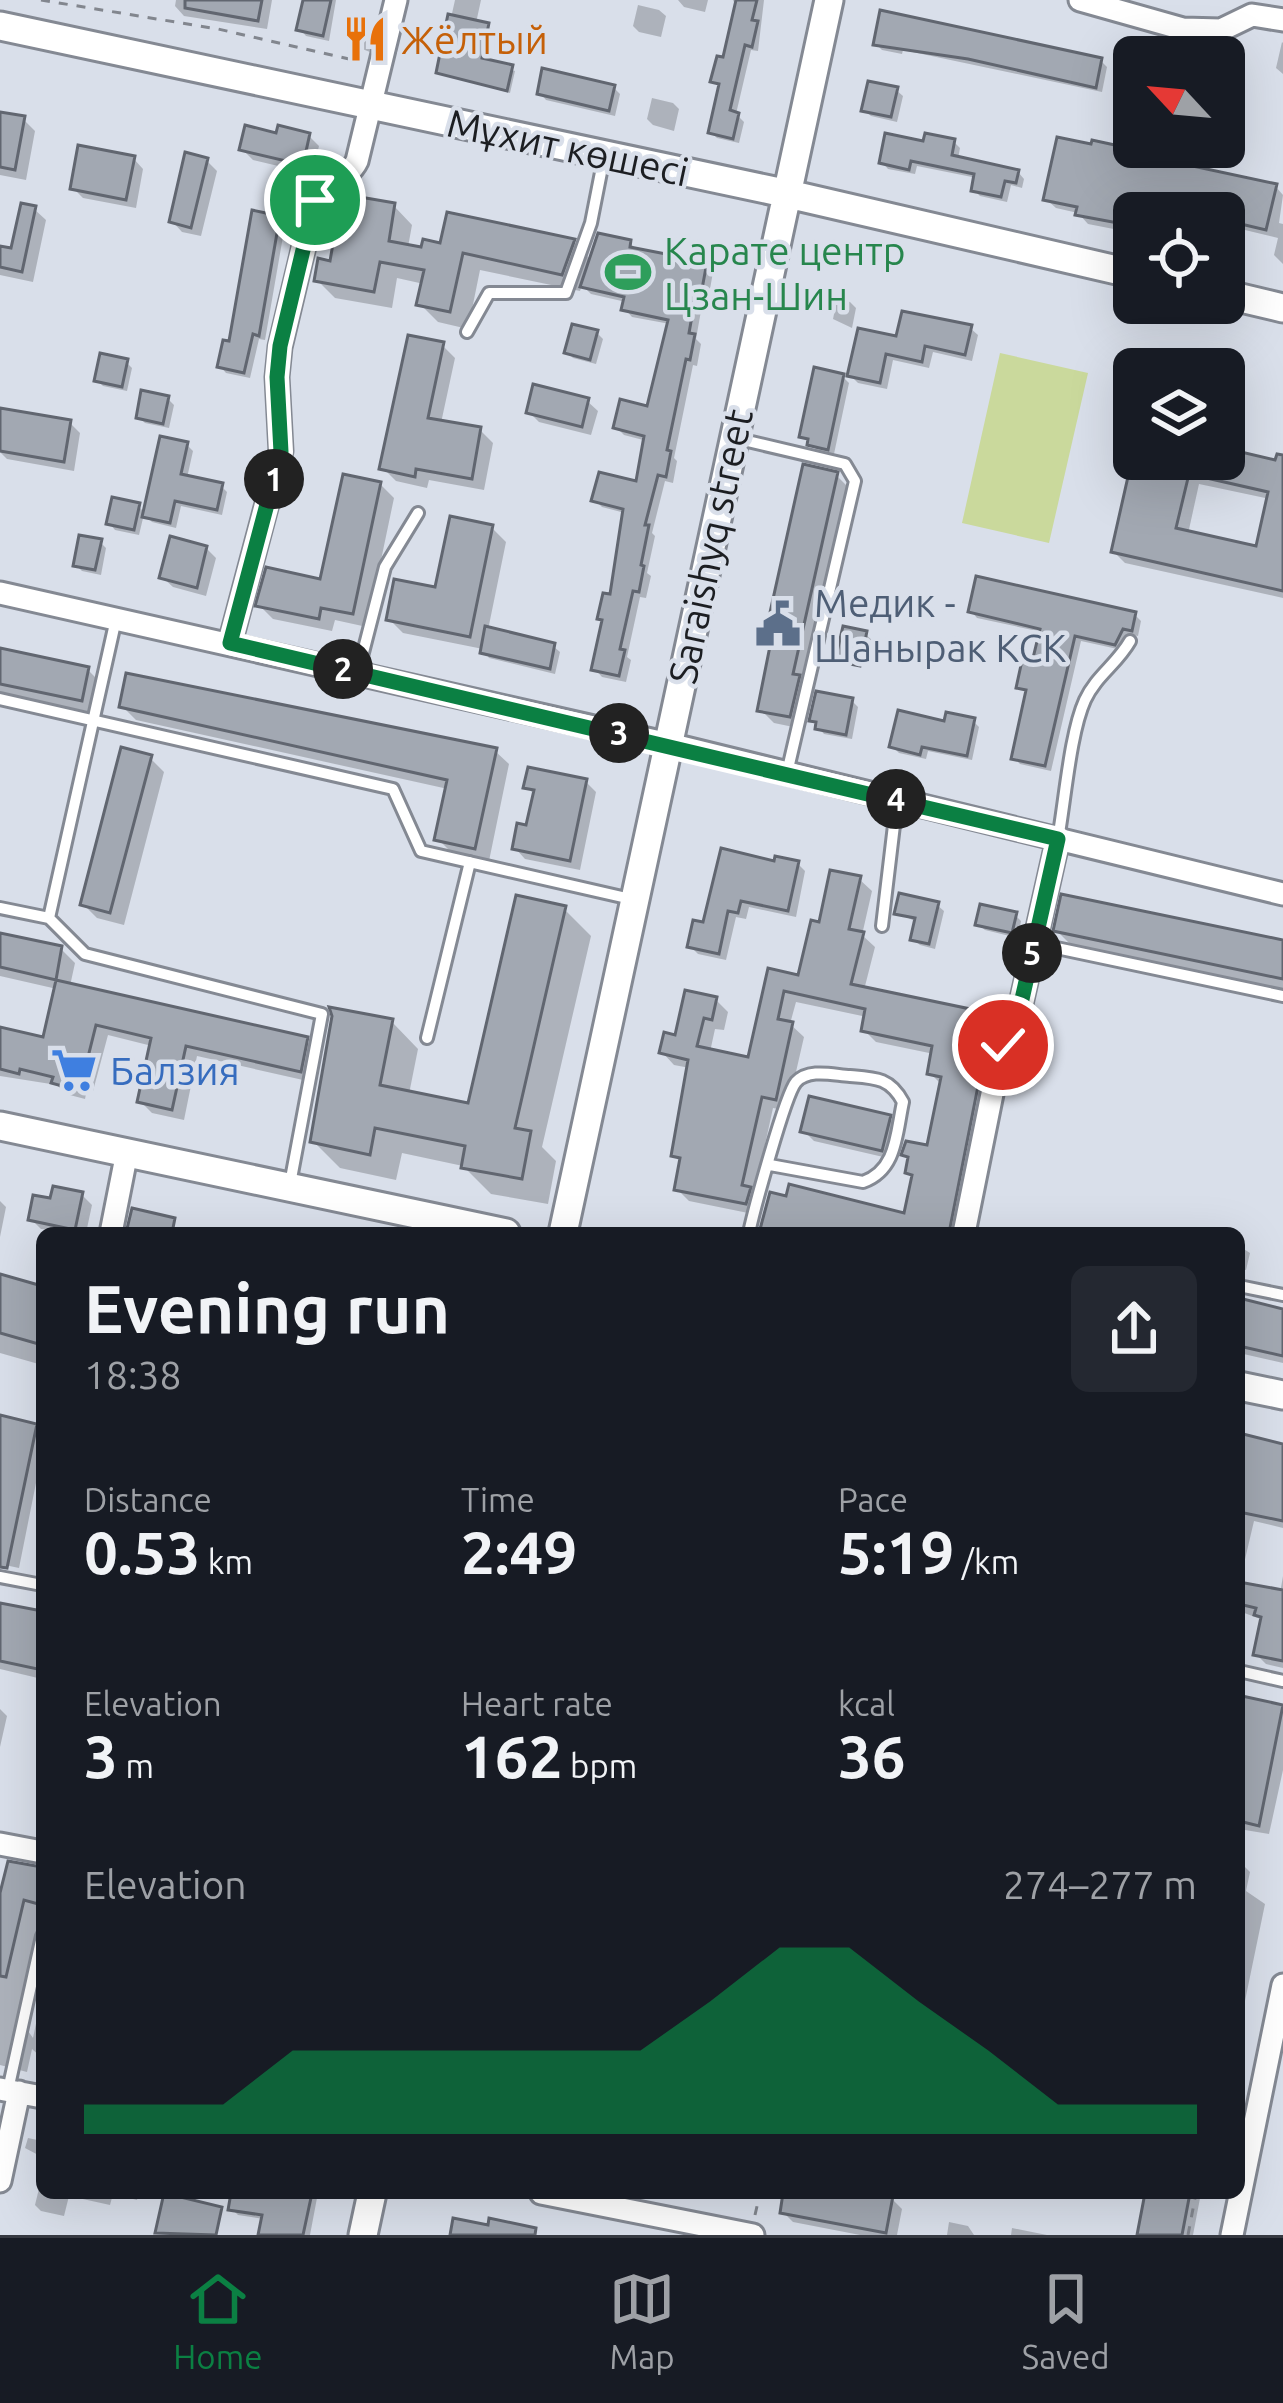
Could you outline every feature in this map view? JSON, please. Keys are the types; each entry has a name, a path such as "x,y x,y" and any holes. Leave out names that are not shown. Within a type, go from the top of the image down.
{"street":[{"path":"230,643 281,452 280,346 315,200 326,183 353,169 396,0"},
{"name":"Saraishyq street","path":"564,1227 829,0"},
{"path":"1080,0 1183,29 1221,30 1252,16 1283,20"},
{"name":"Мұхит көшесі","path":"0,26 784,193 1113,269"},
{"path":"1245,299 1283,308"},
{"path":"0,593 669,744 1283,894"},
{"path":"965,1227 1003,1045 1018,1017 1058,839"},
{"path":"0,1126 478,1227"},
{"path":"112,1227 127,1153"},
{"path":"1245,1387 1283,1395"},
{"path":"0,1844 36,1851"},
{"path":"1245,2184 1275,2065 1283,1985"},
{"path":"0,2181 9,2090"},
{"path":"363,2235 371,2199"},
{"path":"571,2199 751,2235"},
{"path":"1232,2235 1241,2199"}],"lane":[{"path":"467,332 489,293 566,292 591,223 605,154"},
{"path":"733,437 845,464 855,481 787,773"},
{"path":"358,672 385,567 418,513"},
{"path":"49,918 116,619"},
{"path":"1058,839 1082,705 1096,680 1118,662 1130,641"},
{"path":"0,699 393,790 422,851 635,900"},
{"path":"882,926 898,800"},
{"path":"428,1038 470,862"},
{"path":"0,908 49,918 85,954 322,1013 290,1187"},
{"path":"1034,943 1283,996"},
{"path":"750,1227 761,1177 770,1165 797,1082 809,1073 882,1078 896,1088 903,1102 888,1168 878,1177 863,1182 770,1165"},
{"path":"1245,1287 1283,1295"},
{"path":"0,1577 36,1584"},
{"path":"1245,1672 1283,1681"},
{"path":"9,2090 36,1964"}],"path":[{"path":"41,0 218,29 382,66"},
{"path":"1188,2235 1195,2199"}],"green space":[{"path":"1000,353 1088,373 1049,543 962,523"}],"building":[{"path":"185,0 262,0 258,21 185,8"},
{"path":"303,0 331,0 323,36 296,30"},
{"path":"736,0 757,0 752,20 758,21 752,47 745,45 730,110 739,113 733,139 708,133 719,84 710,82 717,56 723,57"},
{"path":"880,10 1102,58 1096,88 968,59 873,45"},
{"path":"448,14 489,23 482,58 513,65 507,91 436,73"},
{"path":"542,68 615,85 609,111 537,94"},
{"path":"868,81 898,87 891,117 861,111"},
{"path":"0,112 25,116 15,170 0,167"},
{"path":"245,125 276,133 278,125 310,133 303,165 239,150"},
{"path":"885,133 923,141 925,133 955,139 952,155 1019,170 1016,183 1005,181 1001,197 971,191 974,174 911,161 909,170 879,163"},
{"path":"1057,137 1113,145 1113,168 1202,168 1277,184 1266,230 1245,225 1245,192 1113,192 1113,222 1075,215 1077,207 1043,200"},
{"path":"78,145 135,156 126,200 70,189"},
{"path":"185,152 208,158 191,228 169,222"},
{"path":"360,197 395,203 389,241 421,247 423,239 440,243 447,212 575,239 562,275 463,253 450,312 416,305 424,270 380,262 374,292 314,281 318,258 330,261 339,209 357,212"},
{"path":"21,203 36,206 22,272 0,267 0,246 11,248"},
{"path":"252,210 280,216 259,336 253,334 244,373 217,367 223,340 229,341"},
{"path":"598,233 631,240 630,247 707,262 702,289 697,288 689,333 695,334 667,450 671,451 666,477 658,475 645,525 649,525 644,566 639,592 633,591 619,676 591,670 602,620 597,619 603,593 610,594 623,509 591,501 599,472 636,481 644,436 613,428 620,399 647,406 668,320 621,310 624,297 580,287"},
{"path":"902,311 972,325 965,355 925,346 922,362 886,354 880,383 847,376 858,328 896,336"},
{"path":"572,324 598,330 590,360 564,353"},
{"path":"408,335 444,342 428,418 481,427 472,479 416,469 415,477 379,469"},
{"path":"100,353 128,359 122,387 94,381"},
{"path":"814,367 844,374 828,450 807,445 808,439 799,437"},
{"path":"533,384 589,398 582,427 526,413"},
{"path":"141,390 169,396 163,424 136,418"},
{"path":"0,408 71,420 64,462 0,451"},
{"path":"160,436 188,442 181,474 223,483 217,510 175,501 170,523 142,517"},
{"path":"1245,453 1275,460 1277,454 1283,455 1283,591 1111,552 1127,480 1188,480 1176,528 1256,546 1268,492 1215,480 1245,480"},
{"path":"803,464 838,472 793,674 800,675 790,717 757,711 770,646 763,644"},
{"path":"343,474 381,482 353,614 321,608 319,619 255,606 266,567 320,579"},
{"path":"112,497 140,503 134,530 106,524"},
{"path":"450,516 493,525 470,637 386,620 394,579 435,587"},
{"path":"79,535 102,539 95,570 73,566"},
{"path":"170,536 207,546 197,588 159,578"},
{"path":"976,576 1136,612 1132,631 1123,629 1115,645 1075,636 1045,766 1011,759 1026,690 1016,688 1023,656 1033,658 1040,629 968,612"},
{"path":"485,626 555,643 550,669 480,653"},
{"path":"843,626 867,631 860,666 835,661"},
{"path":"0,648 89,667 82,701 0,684"},
{"path":"126,673 497,748 475,849 434,840 447,780 119,707"},
{"path":"816,691 853,698 846,735 815,729 816,722 809,721"},
{"path":"898,710 944,721 946,712 975,718 967,756 922,747 920,755 889,747"},
{"path":"121,747 152,755 110,913 80,905"},
{"path":"528,767 587,779 570,861 512,849 517,823 526,825 534,790 523,788"},
{"path":"721,848 774,861 775,856 799,861 788,911 741,901 738,913 728,911 719,954 687,947 693,920 703,922"},
{"path":"830,870 861,876 849,929 864,932 851,984 999,1015 979,1081 950,1227 761,1227 770,1192 786,1196 789,1184 904,1213 912,1175 905,1173 908,1157 901,1155 906,1141 927,1145 941,1077 927,1074 932,1046 861,1031 865,1009 784,991 778,1019 793,1022 776,1100 762,1097 742,1185 751,1187 746,1204 674,1190 680,1158 671,1156 688,1060 659,1053 664,1032 675,1035 685,990 717,997 712,1020 704,1018 697,1046 748,1057 768,968 798,975 811,920 819,922"},
{"path":"899,893 939,902 929,944 910,940 915,918 894,914"},
{"path":"1061,894 1283,940 1283,979 1053,931"},
{"path":"516,895 566,906 515,1128 531,1131 522,1179 461,1168 465,1146 375,1128 370,1155 310,1142 332,1016 329,1007 393,1019 380,1085 468,1103"},
{"path":"980,904 1017,912 1012,933 975,925"},
{"path":"0,933 62,946 56,980 0,967"},
{"path":"56,980 308,1037 301,1072 186,1046 172,1110 137,1102 151,1038 96,1025 82,1081 76,1080 73,1089 51,1083 53,1077 0,1069 0,1027 43,1037"},
{"path":"809,1096 891,1115 882,1151 800,1132"},
{"path":"53,1186 83,1192 76,1227 28,1220 33,1195 50,1198"},
{"path":"132,1208 175,1218 173,1227 127,1227"},
{"path":"0,1274 36,1284 36,1343 0,1333"},
{"path":"1245,1300 1283,1309 1283,1356 1245,1347"},
{"path":"0,1415 36,1424 36,1429 7,1568 0,1567"},
{"path":"1245,1434 1283,1444 1283,1521 1245,1513"},
{"path":"1245,1583 1283,1590 1283,1661 1253,1655 1261,1617 1254,1615 1256,1608 1245,1605"},
{"path":"0,1603 36,1610 36,1669 0,1661"},
{"path":"1245,1697 1283,1705 1259,1826 1245,1822"},
{"path":"8,1861 36,1866 36,1903 24,1900 6,1977 0,1976 0,1893"},
{"path":"163,2199 222,2207 216,2235 155,2233"},
{"path":"230,2199 311,2199 303,2235 258,2235 262,2215 228,2210"},
{"path":"782,2199 892,2199 886,2233 780,2213"},
{"path":"1144,2199 1189,2199 1182,2235 1137,2235"},
{"path":"453,2218 488,2225 489,2218 536,2228 535,2235 450,2235"}],"place":[{"name":"Жёлтый","path":"365,39"},
{"name":"Карате центр Цзан-Шин","path":"628,272"},
{"name":"Медик - Шанырак КСК","path":"778,624"},
{"name":"Балзия","path":"74,1070"}],"route":[{"path":"315,200 280,346 281,452 230,643 1058,839 1018,1017 1003,1045"}]}
